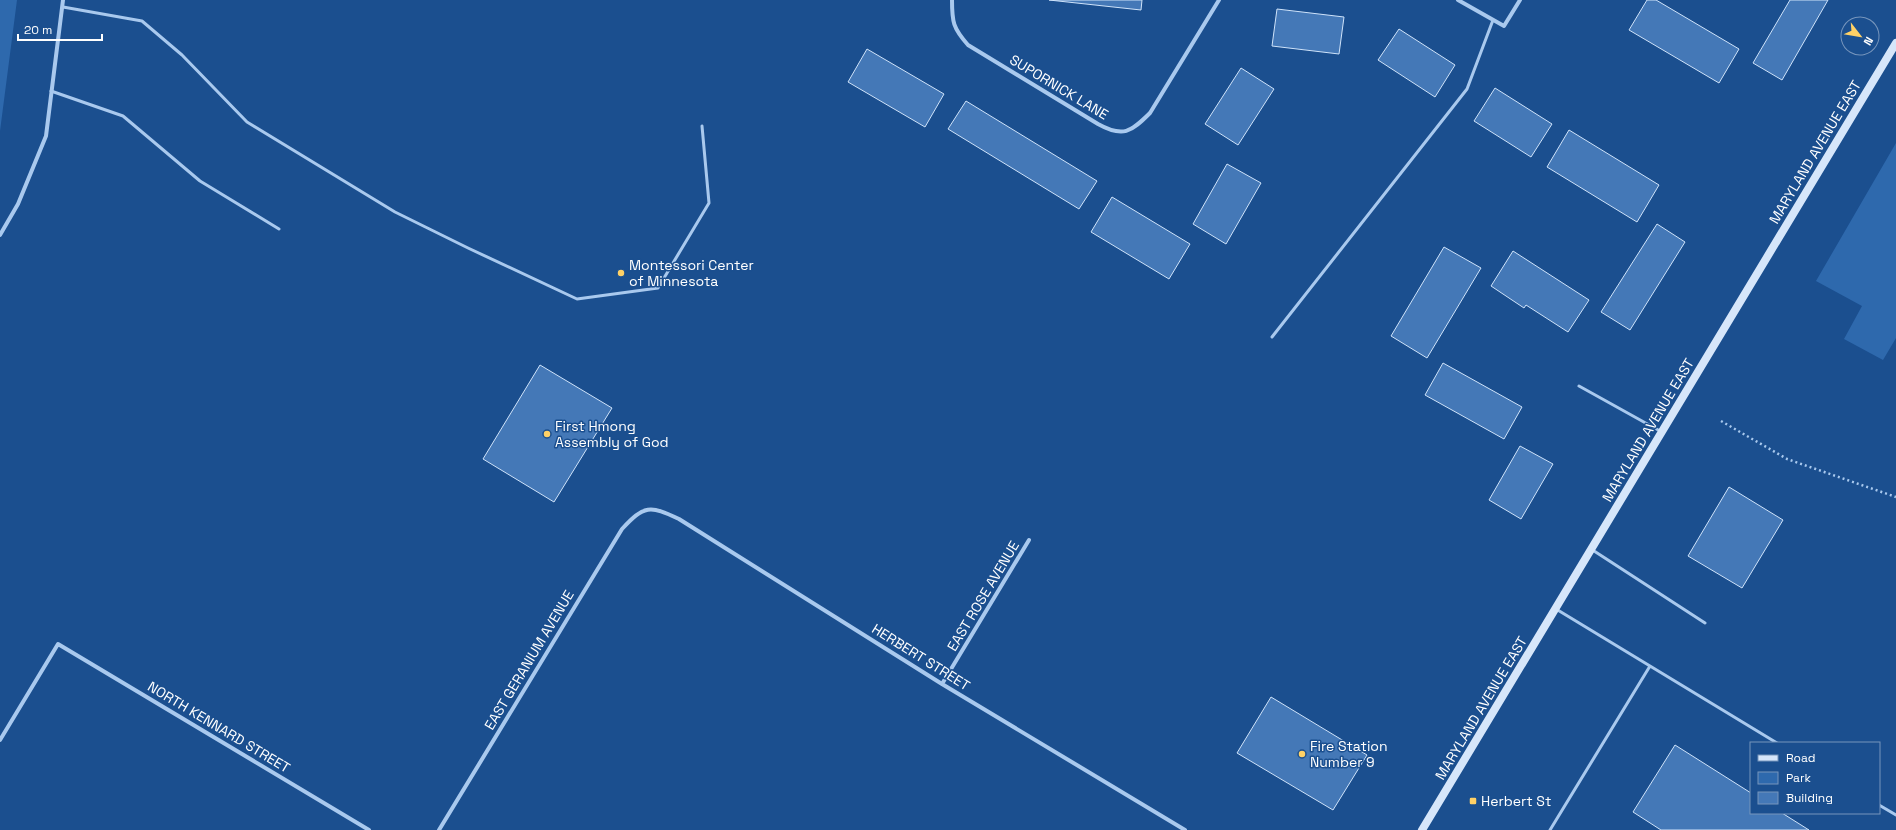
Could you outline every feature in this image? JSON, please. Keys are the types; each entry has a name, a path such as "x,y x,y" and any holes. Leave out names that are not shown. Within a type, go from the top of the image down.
{"main road":[{"name":"MARYLAND AVENUE EAST","path":"1422,830 1896,43"}],"street":[{"path":"0,235 18,204 46,136 63,0"},
{"name":"SUPORNICK LANE","path":"952,0 952,16 956,32 968,45 1111,131 1124,131 1138,126 1150,113 1218,0"},
{"path":"1458,0 1504,26 1520,0"},
{"name":"HERBERT STREET","path":"645,509 660,510 678,519 942,684 1185,830"},
{"name":"EAST GERANIUM AVENUE","path":"439,830 622,529 634,516 645,509"},
{"name":"EAST ROSE AVENUE","path":"942,684 1029,540"},
{"name":"NORTH KENNARD STREET","path":"0,740 58,644 370,830"}],"lane":[{"path":"63,7 142,21 182,55 247,122 395,212 577,299 658,288 709,204 702,126"},
{"path":"1272,337 1467,89 1493,20"},
{"path":"51,91 123,116 200,181 279,230"},
{"path":"1579,386 1662,432"},
{"path":"1591,550 1705,623"},
{"path":"1556,609 1775,742"},
{"path":"1550,830 1650,666"},
{"path":"1880,806 1896,815"}],"path":[{"path":"1721,420 1787,459 1896,497"}],"green space":[{"path":"0,0 17,0 0,131"},
{"path":"1896,143 1896,338 1883,360 1844,339 1862,306 1816,281"}],"building":[{"path":"1049,0 1142,0 1141,10"},
{"path":"1647,0 1656,0 1739,49 1719,83 1629,30"},
{"path":"1790,0 1828,0 1782,80 1753,63"},
{"path":"1277,9 1344,17 1339,54 1272,46"},
{"path":"1399,29 1455,65 1435,97 1378,60"},
{"path":"867,49 944,94 925,127 848,82"},
{"path":"1241,68 1274,89 1238,145 1205,124"},
{"path":"1495,88 1552,124 1531,157 1474,121"},
{"path":"966,101 1097,181 1079,209 948,129"},
{"path":"1569,130 1659,185 1637,222 1547,167"},
{"path":"1227,164 1261,183 1226,244 1193,224"},
{"path":"1112,197 1190,244 1169,279 1091,232"},
{"path":"1657,224 1685,242 1630,330 1601,312"},
{"path":"1444,247 1481,268 1427,358 1391,336"},
{"path":"1513,251 1589,300 1568,332 1526,305 1524,308 1491,286"},
{"path":"1443,363 1522,407 1504,439 1425,395"},
{"name":"First Hmong Assembly of God","path":"540,365 612,408 554,502 483,459"},
{"path":"1520,446 1553,464 1521,519 1489,500"},
{"path":"1729,487 1783,520 1742,588 1688,556"},
{"name":"Fire Station Number 9","path":"1271,697 1367,755 1333,810 1237,753"},
{"path":"1675,745 1750,792 1750,814 1784,814 1809,830 1661,830 1633,812"}],"place":[{"name":"Montessori Center of Minnesota","path":"621,273"},
{"name":"First Hmong Assembly of God","path":"547,434"},
{"name":"Fire Station Number 9","path":"1302,754"},
{"name":"Herbert St","path":"1473,801"}]}
